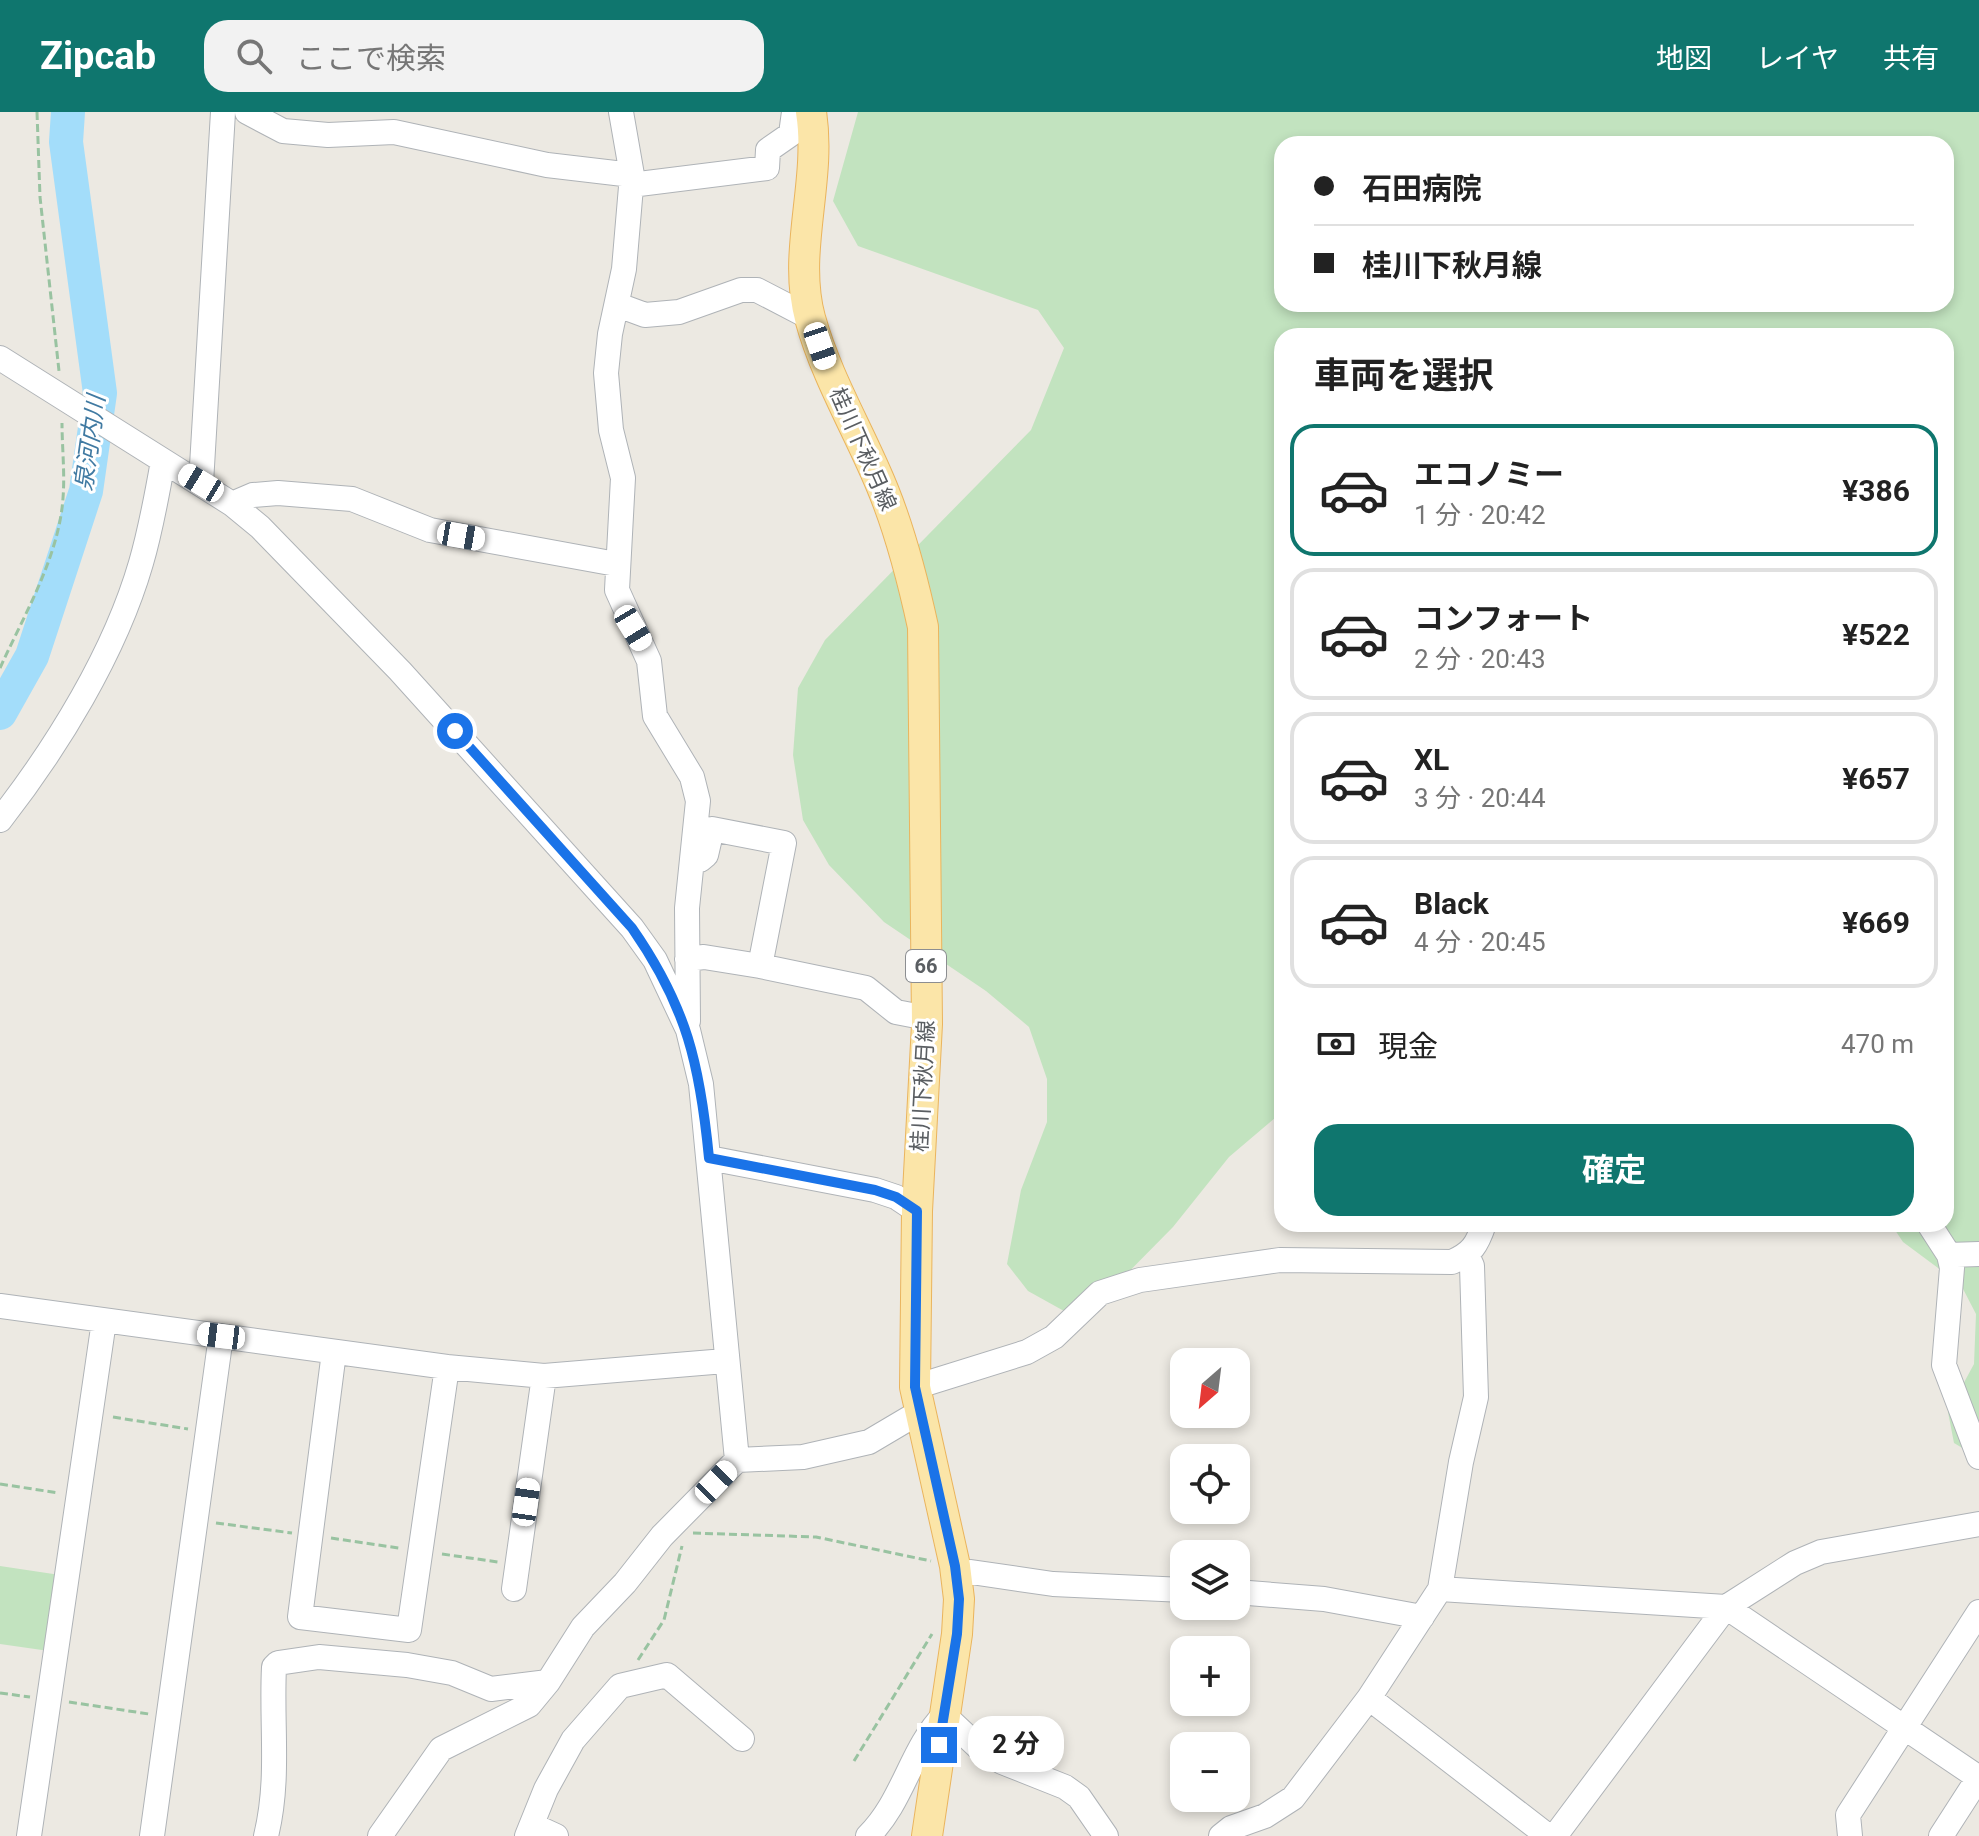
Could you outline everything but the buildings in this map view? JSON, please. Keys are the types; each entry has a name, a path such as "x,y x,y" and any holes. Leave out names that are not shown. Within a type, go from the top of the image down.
{"main road":[{"name":"桂川下秋月線","path":"811,112 816,146 803,269 809,317 831,376 884,490 910,563 923,627 927,1018 917,1211 916,1400 955,1569 957,1621 927,1836"}],"street":[{"path":"201,483 223,112"},
{"path":"247,112 283,131 328,135 394,132 631,180 767,168 768,150 791,134 794,112"},
{"path":"621,112 631,180 618,305 610,334 606,373 611,430 623,478 617,590 623,610 649,661 655,716 692,777 698,801 691,866 688,1030"},
{"path":"618,305 645,315 679,312 741,290 757,290 809,317"},
{"path":"0,358 201,483 260,527 400,671 632,928 655,960 688,1030 701,1084 725,1361 737,1460"},
{"path":"0,820 60,737 110,639 141,566 163,461"},
{"path":"232,504 253,495 278,493 352,499 430,530 616,564"},
{"path":"691,866 706,855 712,829 784,843 760,966"},
{"path":"687,959 704,957 760,966 866,988 896,1012 927,1018"},
{"path":"709,1158 875,1190 896,1197 917,1211"},
{"path":"380,1836 441,1749 465,1734 515,1714 529,1705 548,1682 583,1627 625,1583 662,1536 737,1460 803,1457 869,1442 916,1400 1027,1352 1054,1337 1100,1293 1140,1280 1280,1260 1452,1262 1467,1255 1477,1245 1481,1232"},
{"path":"1934,1232 1949,1255 1952,1268 1944,1365 1979,1457"},
{"path":"1949,1255 1979,1254"},
{"path":"1221,1836 1231,1828 1265,1816 1293,1798 1369,1698 1440,1589 1461,1462 1476,1397 1472,1266 1467,1255"},
{"path":"0,1306 447,1367 544,1376 725,1361"},
{"path":"29,1836 104,1321"},
{"path":"152,1836 221,1336"},
{"path":"296,1659 334,1352"},
{"path":"407,1665 409,1630 447,1367"},
{"path":"516,1577 544,1376"},
{"path":"1555,1836 1726,1607 1795,1563 1821,1552 1979,1524"},
{"path":"955,1569 1053,1584 1170,1589"},
{"path":"1440,1589 1726,1607 1979,1778 1941,1836"},
{"path":"1250,1593 1324,1599 1422,1617"},
{"path":"1850,1836 1848,1815 1979,1612"},
{"path":"300,1617 409,1630"},
{"path":"266,1836 274,1803 277,1753 272,1705 274,1667 296,1659 319,1657 407,1665 452,1673 491,1689 548,1682"},
{"path":"556,1836 529,1831 546,1789 573,1740 620,1686 667,1675 742,1739"},
{"path":"1369,1698 1548,1836"},
{"path":"868,1836 910,1774 928,1732 944,1715 978,1747 1002,1762 1065,1787 1079,1797 1106,1836"}],"path":[{"path":"0,668 38,586 55,536 63,499 65,400 40,197 37,112"},
{"path":"90,1414 208,1432"},
{"path":"0,1484 78,1496"},
{"path":"195,1520 421,1551 516,1577"},
{"path":"620,1686 664,1620 687,1533 816,1537 955,1569"},
{"path":"854,1761 939,1622 957,1621"},
{"path":"0,1693 168,1717"}],"green space":[{"path":"858,112 1979,112 1979,1458 1954,1443 1948,1412 1974,1364 1976,1314 1961,1285 1903,1242 1896,1232 1954,1232 1954,328 1274,328 1274,1119 1229,1157 1173,1227 1101,1300 1064,1311 1028,1291 1007,1264 1021,1190 1047,1122 1047,1079 1029,1027 986,991 884,922 829,865 803,820 793,755 798,688 825,640 1031,430 1064,348 1038,310 858,246 833,201"},
{"path":"0,1566 60,1575 49,1651 0,1644"}],"waterway":[{"name":"泉河内川","path":"0,713 32,656 86,491 100,393 66,142 68,112"}],"route":[{"path":"455,731 632,928 655,960 688,1030 701,1084 709,1158 875,1190 896,1197 917,1211 915,1387 918,1413 955,1566 959,1599 957,1634 939,1745"}]}
